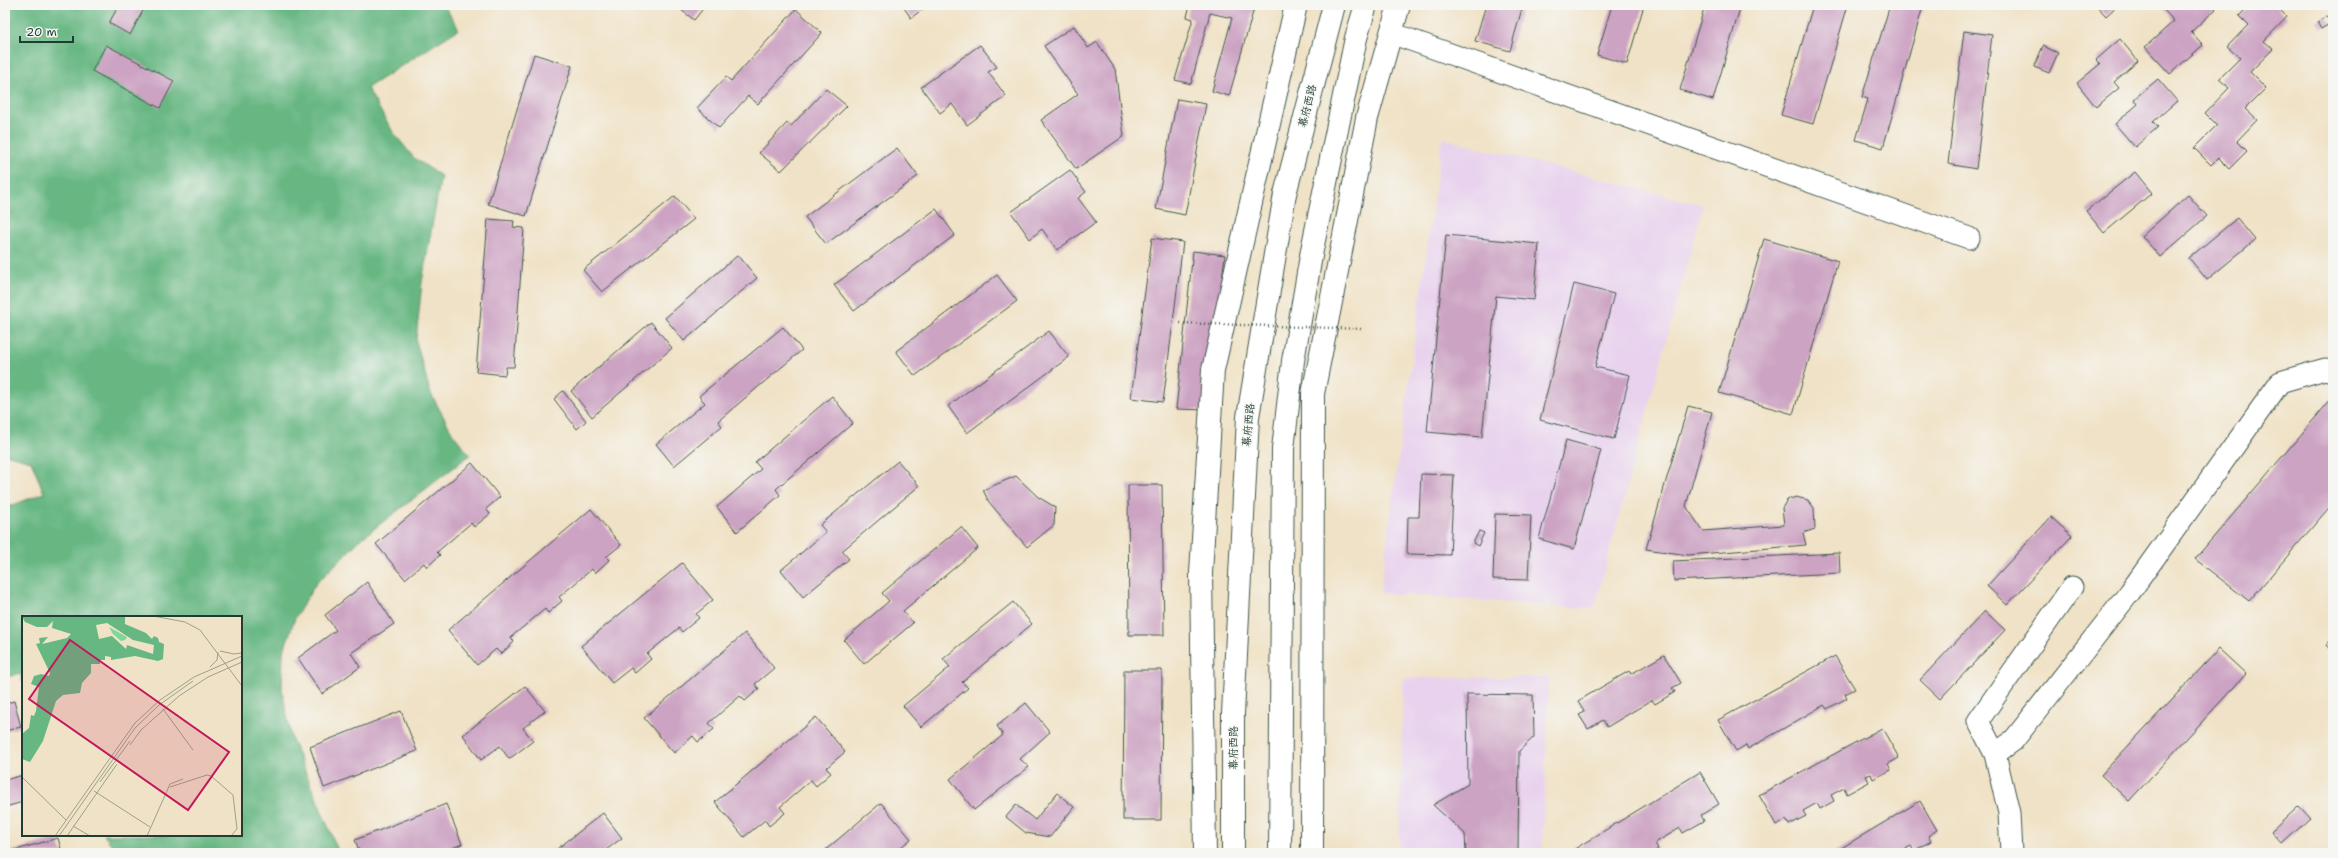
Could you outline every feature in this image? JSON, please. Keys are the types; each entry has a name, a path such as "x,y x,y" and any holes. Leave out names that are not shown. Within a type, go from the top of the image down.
{"main road":[{"path":"1205,853 1201,573 1213,370 1296,5"},
{"name":"幕府西路","path":"1233,853 1233,714 1248,417 1285,194 1334,5"},
{"path":"1280,853 1283,449 1294,361 1312,250 1356,38 1366,5"},
{"path":"1312,853 1313,394 1367,118 1399,5"}],"street":[{"path":"1391,33 1968,238"},
{"path":"1995,754 2013,741 2130,592 2280,382 2325,369 2333,371"},
{"path":"2011,853 2009,813 1995,754 1978,721 2072,587"},
{"path":"2000,853 2009,813"}],"path":[{"path":"1180,323 1363,329"}],"shaded area":[{"path":"1442,138 1703,205 1594,609 1380,593"},
{"path":"1549,677 1542,853 1399,853 1403,678"}],"green space":[{"path":"5,5 444,5 459,29 367,88 393,132 414,158 441,176 422,282 416,341 430,392 453,434 470,455 361,539 315,585 295,618 283,653 282,689 291,737 339,853 118,853 105,836 242,836 242,616 22,616 22,680 20,673 5,678 5,508 44,493 31,461 5,454"}],"building":[{"path":"119,5 146,5 130,35 109,23"},
{"path":"675,5 706,5 694,20"},
{"path":"902,5 928,5 911,18"},
{"path":"1190,5 1255,5 1229,96 1212,91 1232,18 1210,13 1191,84 1175,80 1193,19 1187,17"},
{"path":"1486,5 1523,5 1510,51 1475,41"},
{"path":"1612,5 1644,5 1627,64 1597,55"},
{"path":"1705,5 1741,5 1713,100 1680,90"},
{"path":"1813,5 1848,5 1813,124 1781,115"},
{"path":"1890,5 1923,6 1883,148 1856,140 1868,99 1862,97"},
{"path":"2096,5 2118,5 2106,16"},
{"path":"2167,5 2212,5 2216,9 2191,32 2203,45 2170,74 2145,47 2174,21 2163,9"},
{"path":"2250,5 2275,5 2287,17 2264,41 2273,49 2250,72 2266,88 2245,109 2257,120 2237,141 2247,151 2229,169 2218,158 2211,165 2194,148 2217,125 2205,113 2229,88 2219,79 2240,58 2227,47 2248,25 2239,16"},
{"path":"796,9 822,33 758,104 748,96 719,128 697,108 726,77 731,81"},
{"path":"2327,16 2331,23 2321,29 2317,22"},
{"path":"1074,26 1088,48 1097,42 1115,69 1124,136 1076,169 1041,120 1078,94 1044,46"},
{"path":"1964,31 1992,35 1976,169 1948,164"},
{"path":"2120,39 2138,61 2114,82 2119,88 2096,107 2077,83 2100,64 2096,60"},
{"path":"106,45 174,81 160,108 92,71"},
{"path":"980,45 997,67 988,72 1006,96 967,125 952,104 940,113 921,87"},
{"path":"2043,46 2058,53 2049,73 2034,67"},
{"path":"534,54 572,66 526,216 488,204"},
{"path":"2158,79 2177,101 2153,122 2158,127 2135,147 2115,124 2138,104 2134,99"},
{"path":"826,89 847,106 781,171 759,153 787,123 791,126"},
{"path":"1177,99 1206,104 1185,215 1156,209"},
{"path":"897,148 918,176 826,244 805,217"},
{"path":"1070,170 1086,192 1078,198 1096,222 1057,250 1042,229 1030,239 1011,212"},
{"path":"2135,172 2152,193 2104,233 2086,211"},
{"path":"2188,195 2207,216 2160,257 2142,236"},
{"path":"675,196 694,219 602,292 583,270"},
{"path":"936,209 955,235 854,311 834,285"},
{"path":"2237,218 2255,240 2207,280 2189,258"},
{"path":"488,219 514,221 513,227 524,228 514,367 506,367 505,375 476,372"},
{"path":"1446,235 1539,244 1534,300 1496,296 1482,437 1427,432"},
{"path":"1152,238 1183,242 1163,402 1131,398"},
{"path":"1764,239 1838,261 1793,414 1719,393"},
{"path":"1193,251 1225,255 1207,410 1176,409"},
{"path":"738,255 757,278 684,341 665,318"},
{"path":"997,275 1017,301 915,376 896,351"},
{"path":"1574,284 1614,294 1595,367 1630,375 1614,439 1540,420"},
{"path":"651,322 672,348 592,417 571,391"},
{"path":"783,327 802,350 718,421 722,426 674,466 656,444 705,403 699,396"},
{"path":"1049,331 1069,357 967,433 948,406"},
{"path":"563,391 586,421 577,429 554,399"},
{"path":"832,396 853,423 776,489 780,495 737,532 717,507 761,469 755,462"},
{"path":"2333,397 2333,503 2249,601 2195,559"},
{"path":"1688,406 1712,412 1686,506 1703,531 1784,525 1782,508 1787,500 1796,497 1808,500 1814,508 1815,529 1803,533 1806,545 1688,555 1646,549"},
{"path":"1566,440 1601,450 1574,549 1539,539"},
{"path":"898,461 919,486 842,551 849,559 803,597 781,570 826,532 820,525"},
{"path":"472,463 500,497 486,509 490,514 474,527 471,523 437,552 440,555 427,567 424,563 405,579 376,544"},
{"path":"1421,474 1454,475 1450,555 1407,554 1408,517 1419,517"},
{"path":"1016,476 1038,497 1055,507 1054,525 1027,547 989,502 983,490"},
{"path":"1128,485 1162,485 1164,635 1129,635"},
{"path":"591,509 621,545 606,557 609,560 595,573 592,569 559,597 562,601 548,613 545,609 511,637 514,642 501,654 496,649 477,665 448,630"},
{"path":"1495,514 1531,515 1528,580 1493,579"},
{"path":"2051,517 2072,536 2007,605 1987,586"},
{"path":"961,527 978,548 903,611 913,623 864,664 844,640 889,601 882,593"},
{"path":"1479,531 1484,533 1478,546 1473,543"},
{"path":"1839,553 1840,573 1674,581 1673,561"},
{"path":"682,563 713,600 696,614 699,618 682,632 679,628 647,654 651,659 635,673 631,668 612,683 581,646"},
{"path":"367,582 394,624 351,653 360,667 322,694 298,658 336,630 325,615"},
{"path":"1013,602 1032,624 962,682 968,688 921,727 903,706 950,667 943,659"},
{"path":"1985,611 2005,630 1940,699 1920,680"},
{"path":"745,633 774,668 755,684 759,689 745,701 740,696 709,723 714,729 698,742 693,736 674,753 644,718"},
{"path":"2333,638 2333,653 2326,645"},
{"path":"2219,649 2246,674 2129,801 2101,775"},
{"path":"1664,655 1681,683 1672,688 1675,692 1655,704 1652,700 1607,727 1603,720 1588,729 1579,715 1585,712 1578,701 1629,671 1631,674"},
{"path":"1835,656 1855,689 1845,694 1847,698 1827,709 1824,705 1748,749 1746,745 1736,751 1718,720"},
{"path":"1124,670 1162,670 1161,820 1123,820"},
{"path":"525,686 545,711 523,728 533,741 509,759 500,746 481,760 463,735"},
{"path":"1467,694 1533,695 1534,737 1519,751 1518,853 1466,853 1465,834 1433,805 1468,784"},
{"path":"14,701 21,727 5,731 5,704"},
{"path":"1026,703 1050,732 1020,759 1029,767 974,810 950,779 1003,735 997,726"},
{"path":"401,711 417,751 324,788 310,747"},
{"path":"816,717 845,752 826,768 831,773 816,786 811,780 780,807 785,813 769,826 765,820 744,837 715,802"},
{"path":"1882,728 1899,758 1888,764 1891,770 1873,779 1871,774 1866,776 1869,782 1847,794 1844,788 1831,795 1834,801 1820,809 1817,803 1803,811 1806,816 1789,825 1786,820 1776,825 1759,795"},
{"path":"1700,772 1719,804 1701,815 1704,821 1683,833 1680,828 1655,843 1658,849 1652,853 1568,853"},
{"path":"22,775 22,802 5,807 5,780"},
{"path":"1057,793 1074,807 1050,837 1026,833 1006,817 1016,805 1035,820"},
{"path":"1920,801 1937,830 1928,836 1931,841 1914,851 1911,846 1901,851 1902,853 1833,853"},
{"path":"881,803 911,839 896,851 897,853 822,853"},
{"path":"446,804 462,844 440,853 360,853 355,840"},
{"path":"2299,806 2310,818 2282,844 2271,832"},
{"path":"603,813 622,838 602,853 552,853"},
{"path":"58,838 62,853 5,853"}]}
